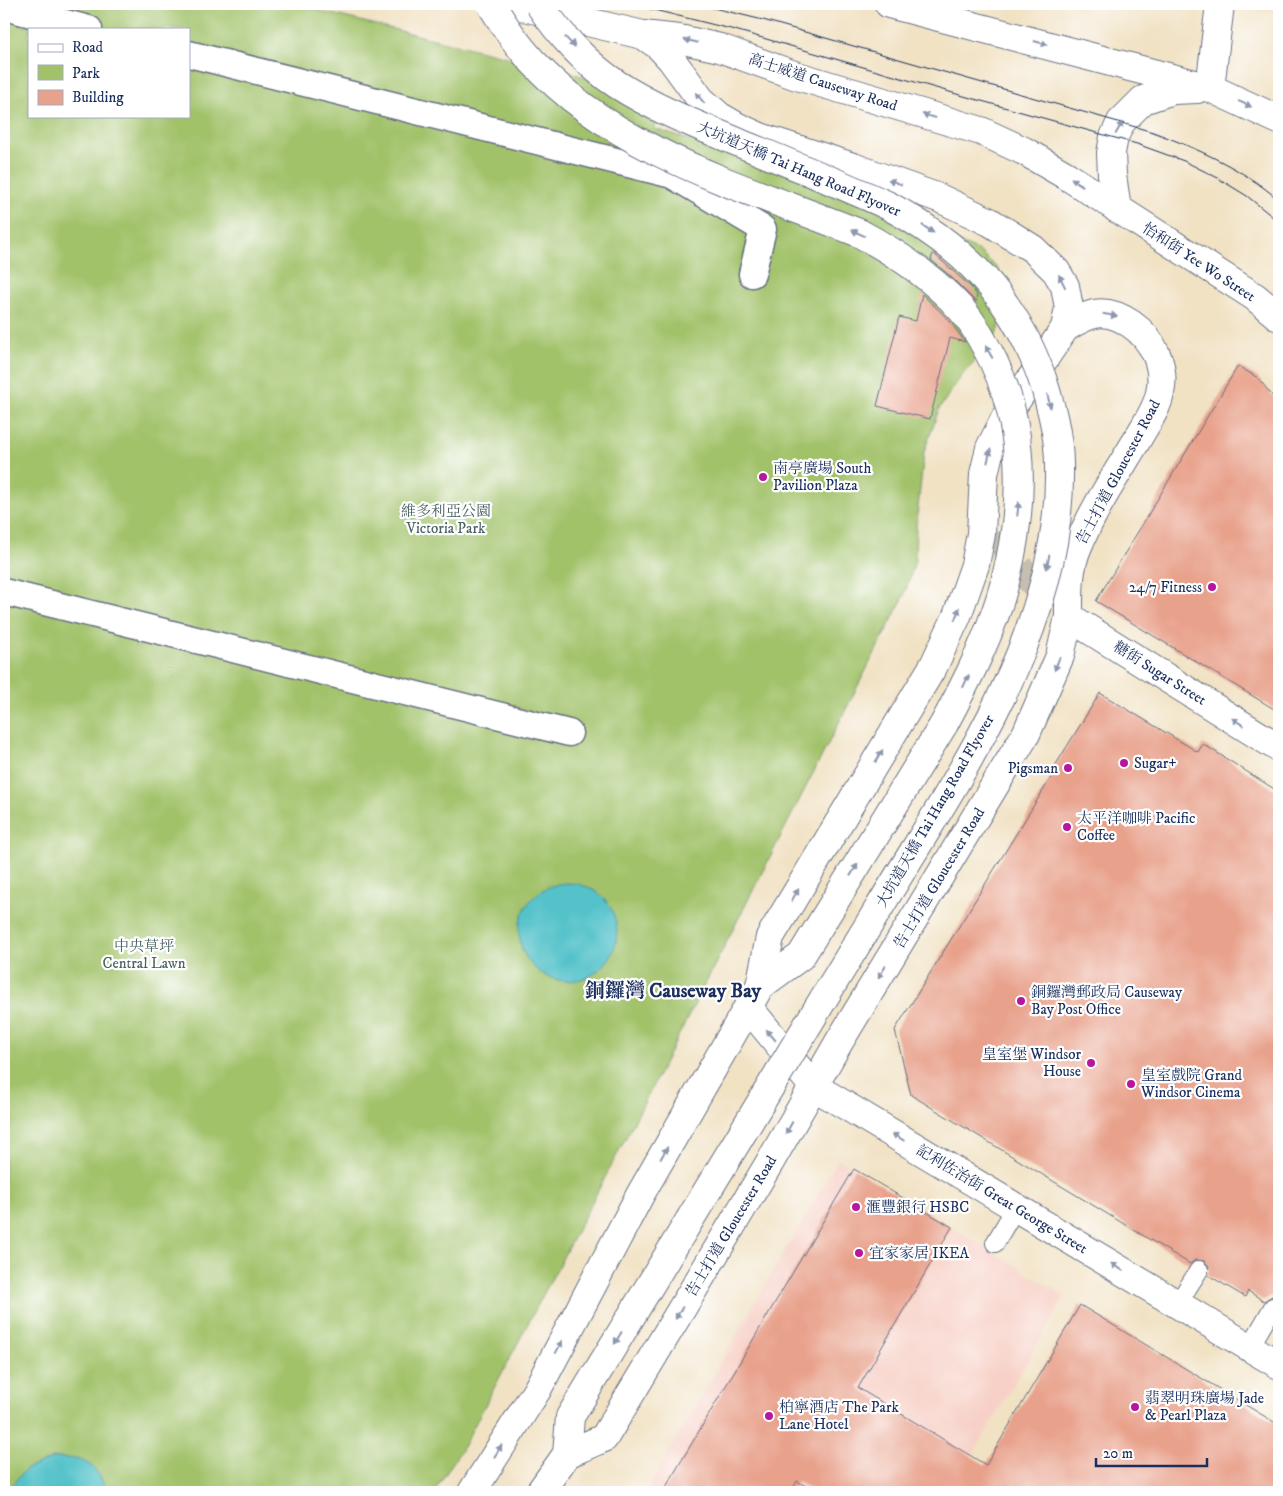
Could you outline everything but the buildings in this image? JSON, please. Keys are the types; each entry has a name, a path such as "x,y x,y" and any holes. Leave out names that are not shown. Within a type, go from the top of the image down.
{"main road":[{"name":"告士打道 Gloucester Road","path":"491,4 508,31 533,62 564,90 624,132 664,155 707,174 859,233 915,267 939,286 962,310 994,360 1004,385 1017,435 1020,466 1019,500 1015,535 1004,583 988,633 967,681 944,724 801,956 754,996"},
{"name":"高士威道 Causeway Road","path":"511,4 643,35 679,38 720,48 794,75 981,131 1024,151 1118,209"},
{"name":"大坑道天橋 Tai Hang Road Flyover","path":"540,4 564,35 590,62 617,84 647,102 687,121 889,206 942,238 967,259 991,284 1015,318 1034,357 1048,396 1056,432 1059,464 1054,533 1047,569 1037,608 1008,680 963,768 570,1417 567,1454"},
{"path":"892,4 1210,88 1279,120"},
{"path":"1210,88 1220,4"},
{"name":"告士打道 Gloucester Road","path":"472,1492 537,1390 640,1195 754,996 770,937 934,665 957,616 975,564 981,534 984,474 990,448 1008,412 1065,328 1069,308 1065,286 1056,271 1033,249 990,222 939,198 853,167 760,138 738,128 719,116 701,100 671,59 659,46 643,35"},
{"path":"1118,209 1112,175 1111,153 1114,137 1121,122 1143,100 1173,90 1210,88"},
{"name":"怡和街 Yee Wo Street","path":"1118,209 1255,297 1279,316"},
{"name":"告士打道 Gloucester Road","path":"567,1454 604,1438 770,1162 813,1086 1026,734 1060,656 1069,616 1069,578 1077,547 1090,520 1153,413 1160,393 1161,371 1157,354 1148,339 1134,326 1121,318 1106,313 1086,315 1065,328"},
{"path":"983,501 996,533"},
{"name":"糖街 Sugar Street","path":"1044,595 1069,616 1279,748"},
{"name":"記利佐治街 Great George Street","path":"754,996 813,1086 1279,1365"},
{"path":"540,1492 567,1454"}],"street":[{"path":"4,7 85,28"},
{"path":"190,54 672,175 763,229 752,274"},
{"path":"4,592 569,733"}],"lane":[{"path":"996,1243 1016,1207"},
{"path":"1178,1304 1199,1270"},
{"path":"1250,1347 1273,1307"}],"shaded area":[{"path":"1279,4 1279,27 1270,5"},
{"path":"838,1159 1065,1296 951,1492 646,1492"}],"green space":[{"name":"維多利亞公園 Victoria Park","path":"4,4 291,4 572,73 661,102 655,129 838,187 979,251 997,268 1005,284 1004,315 995,337 960,378 939,409 924,452 916,526 915,561 904,596 630,1130 463,1447 434,1492 4,1492"}],"water":[{"path":"558,883 578,883 587,886 603,897 614,913 617,922 617,942 614,951 603,967 587,978 578,981 558,981 541,973 527,959 519,942 519,922 527,905 541,891"},
{"path":"54,1458 74,1459 88,1464 94,1468 107,1492 6,1492 26,1469"}],"tunnel":[{"path":"996,533 1019,567 1044,595"}],"tram line":[{"path":"630,4 735,30 1137,144 1184,161 1216,177 1247,196 1279,222"},
{"path":"697,4 763,20 1153,132 1219,160 1250,178 1279,200"}],"place":[{"name":"南亭廣場 South Pavilion Plaza","path":"763,477"},
{"name":"24/7 Fitness","path":"1212,587"},
{"name":"Sugar+","path":"1124,763"},
{"name":"Pigsman","path":"1068,768"},
{"name":"太平洋咖啡 Pacific Coffee","path":"1067,827"},
{"name":"銅鑼灣郵政局 Causeway Bay Post Office","path":"1021,1001"},
{"name":"皇室堡 Windsor House","path":"1091,1063"},
{"name":"皇室戲院 Grand Windsor Cinema","path":"1131,1084"},
{"name":"滙豐銀行 HSBC","path":"856,1207"},
{"name":"宜家家居 IKEA","path":"859,1253"},
{"name":"翡翠明珠廣場 Jade & Pearl Plaza","path":"1135,1407"},
{"name":"柏寧酒店 The Park Lane Hotel","path":"769,1416"}],"district":[{"name":"銅鑼灣 Causeway Bay","path":"673,990"}],"park label":[{"name":"中央草坪 Central Lawn","path":"144,954"}]}
